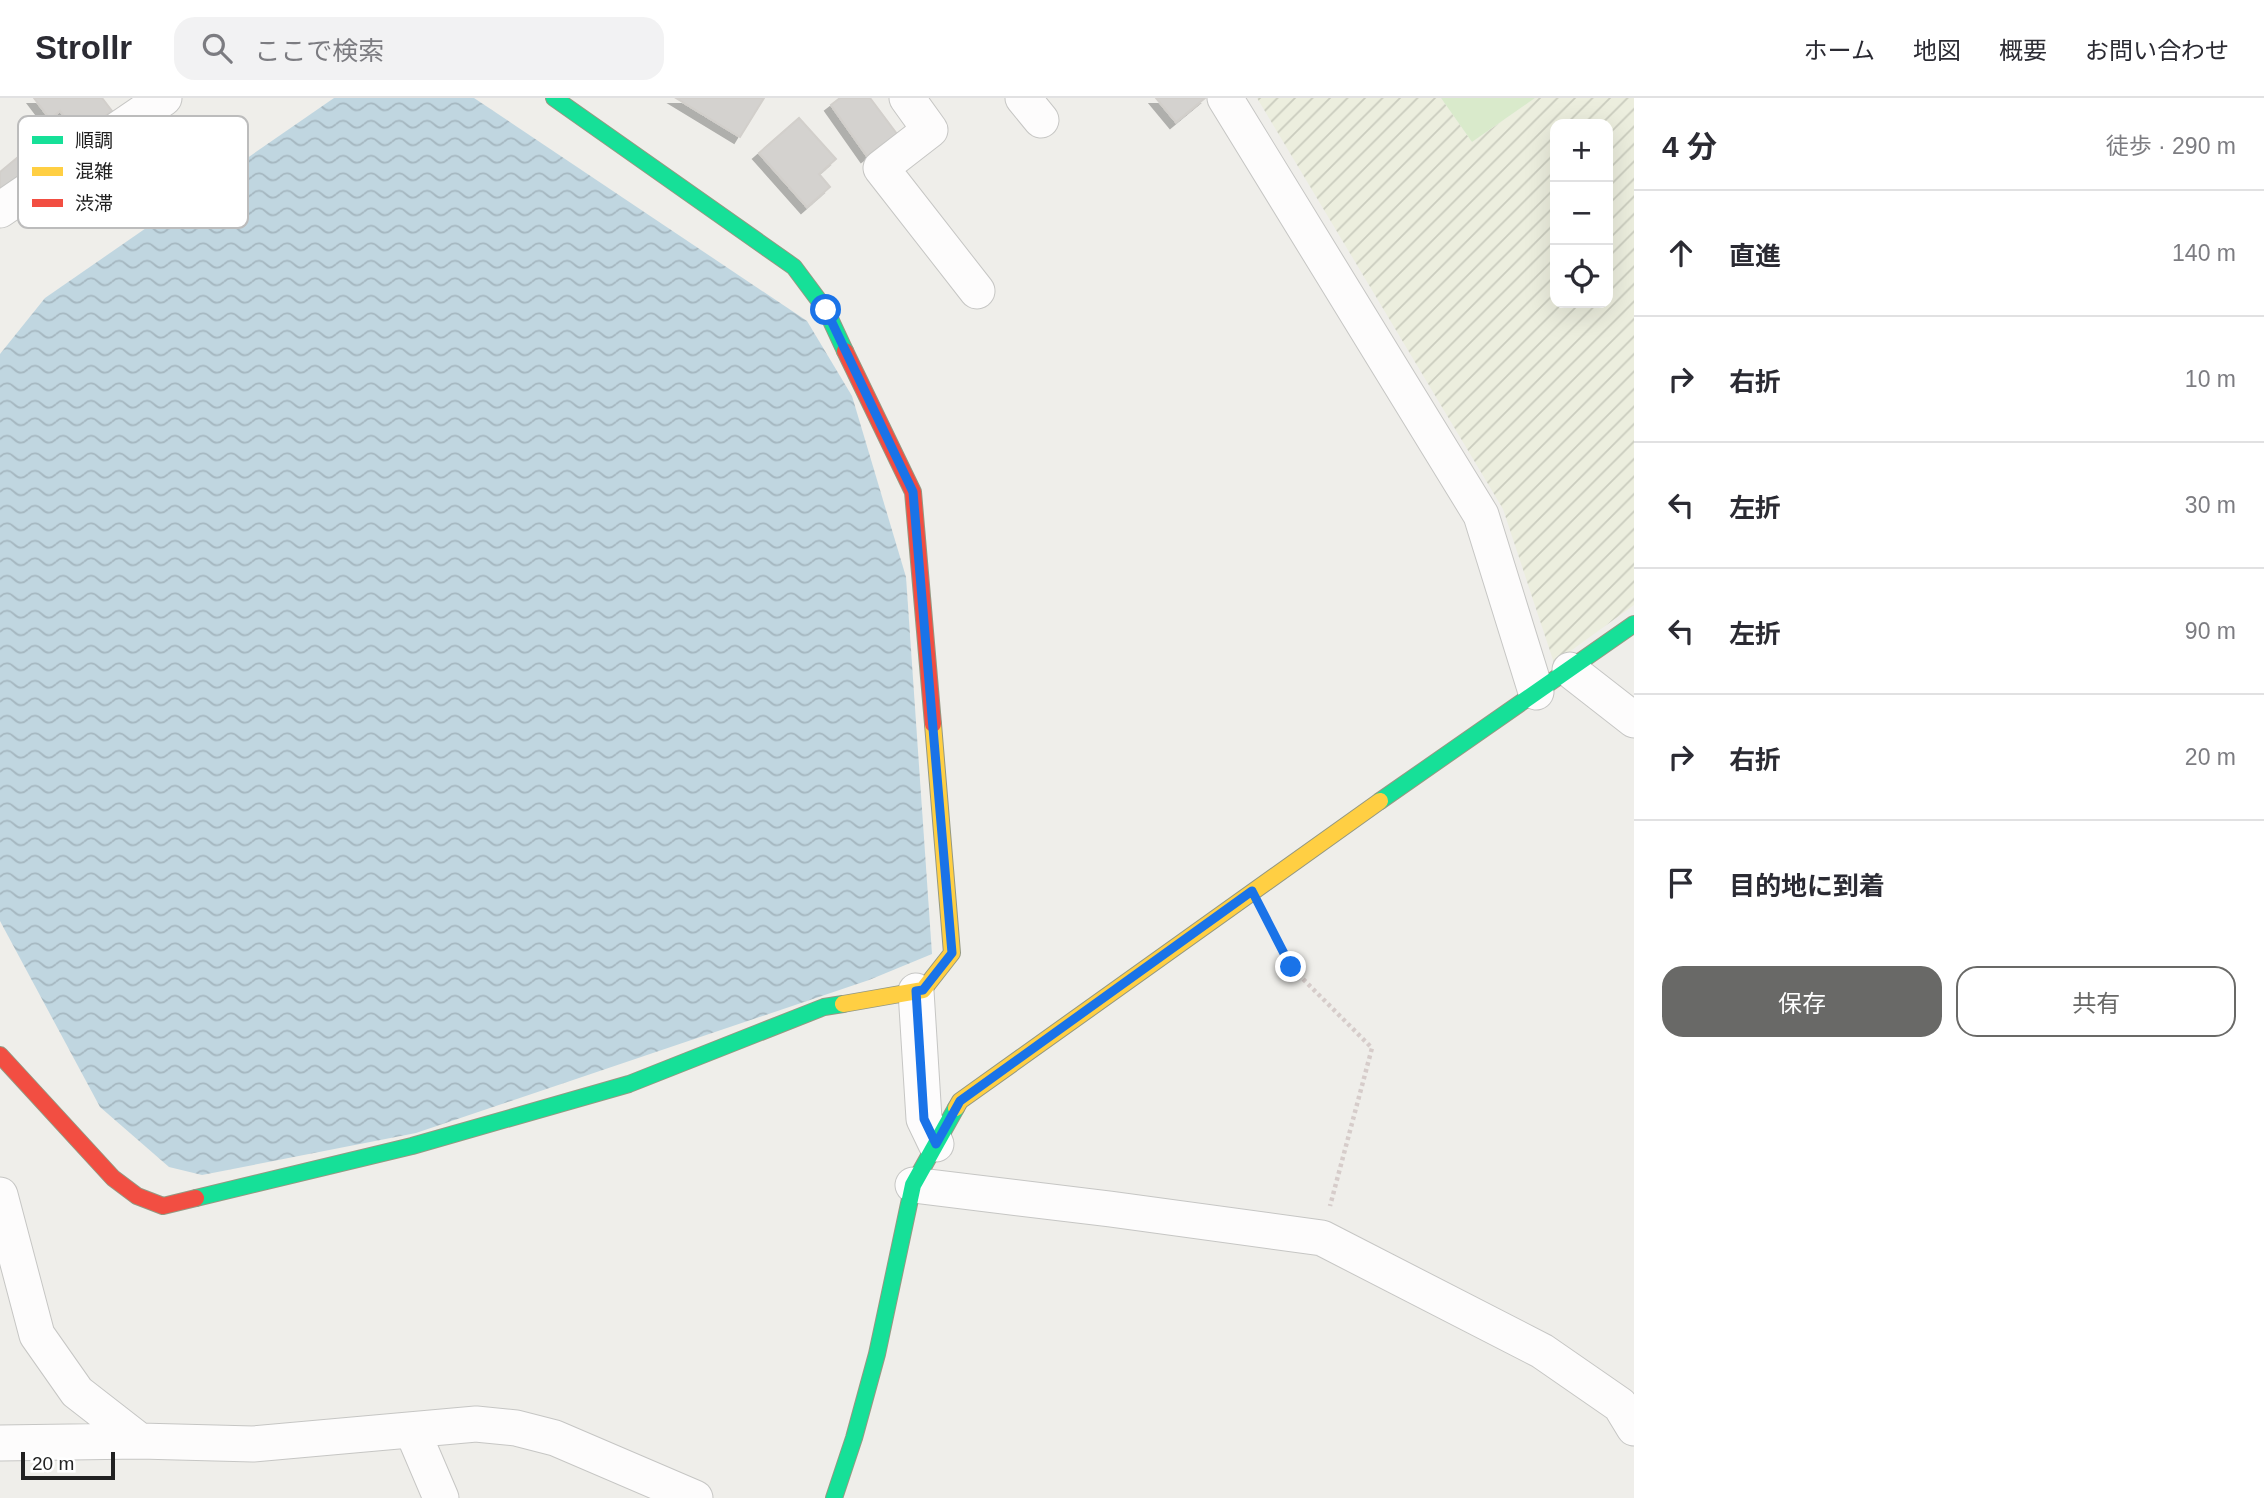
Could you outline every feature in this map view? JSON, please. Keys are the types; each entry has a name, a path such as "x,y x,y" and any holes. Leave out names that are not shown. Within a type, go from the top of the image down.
{"street":[{"path":"137,116 163,98"},
{"path":"0,1055 113,1178 137,1196 163,1206 412,1146 629,1084 824,1007 923,990 952,953 913,492 826,310 794,267 554,98"},
{"path":"907,98 930,130 881,168 977,291"},
{"path":"1224,98 1481,515 1536,692"},
{"path":"0,210 18,198"},
{"path":"834,1498 877,1354 913,1185 960,1101 1252,891 1634,624"},
{"path":"1570,670 1634,720"},
{"path":"916,991 924,1119 936,1144"},
{"path":"913,1185 1322,1238 1542,1351 1620,1405 1634,1428"},
{"path":"0,1195 37,1335 77,1392 140,1441"},
{"path":"0,1443 140,1441 253,1444 476,1424 516,1428 555,1438 695,1498"},
{"path":"412,1430 441,1498"}],"path":[{"path":"1252,891 1291,967 1372,1048 1322,1238"}],"green space":[{"path":"1257,98 1441,98 1472,142 1535,98 1634,98 1634,605 1554,663 1503,509"},
{"path":"1441,98 1535,98 1472,142"}],"water":[{"path":"334,98 474,98 807,321 852,396 906,577 932,954 869,980 416,1133 202,1175 169,1167 100,1107 0,921 0,354 45,298 146,228 248,228 248,158"}],"building":[{"path":"34,98 102,98 112,111 105,116 64,116 60,111 54,116 48,116"},
{"path":"676,98 764,98 740,137"},
{"path":"840,98 870,98 897,134 867,156 831,105"},
{"path":"1156,98 1205,98 1176,122"},
{"path":"799,118 836,159 819,174 830,187 807,207 759,153"},
{"path":"18,157 18,191 0,204 0,172"}],"traffic: fast":[{"path":"554,98 794,267 826,310 845,351"},
{"path":"1380,801 1634,624"},
{"path":"196,1198 412,1146 629,1084 824,1007 843,1004"},
{"path":"834,1498 877,1354 913,1185 956,1108"}],"traffic: slow":[{"path":"843,1004 923,990 952,953 933,724"},
{"path":"956,1108 960,1101 1380,801"}],"traffic: jam":[{"path":"845,351 913,492 933,724"},
{"path":"0,1055 113,1178 137,1196 163,1206 196,1198"}],"route":[{"path":"826,310 913,492 952,953 923,990 916,991 924,1119 936,1144 960,1101 1252,891 1291,967"}]}
